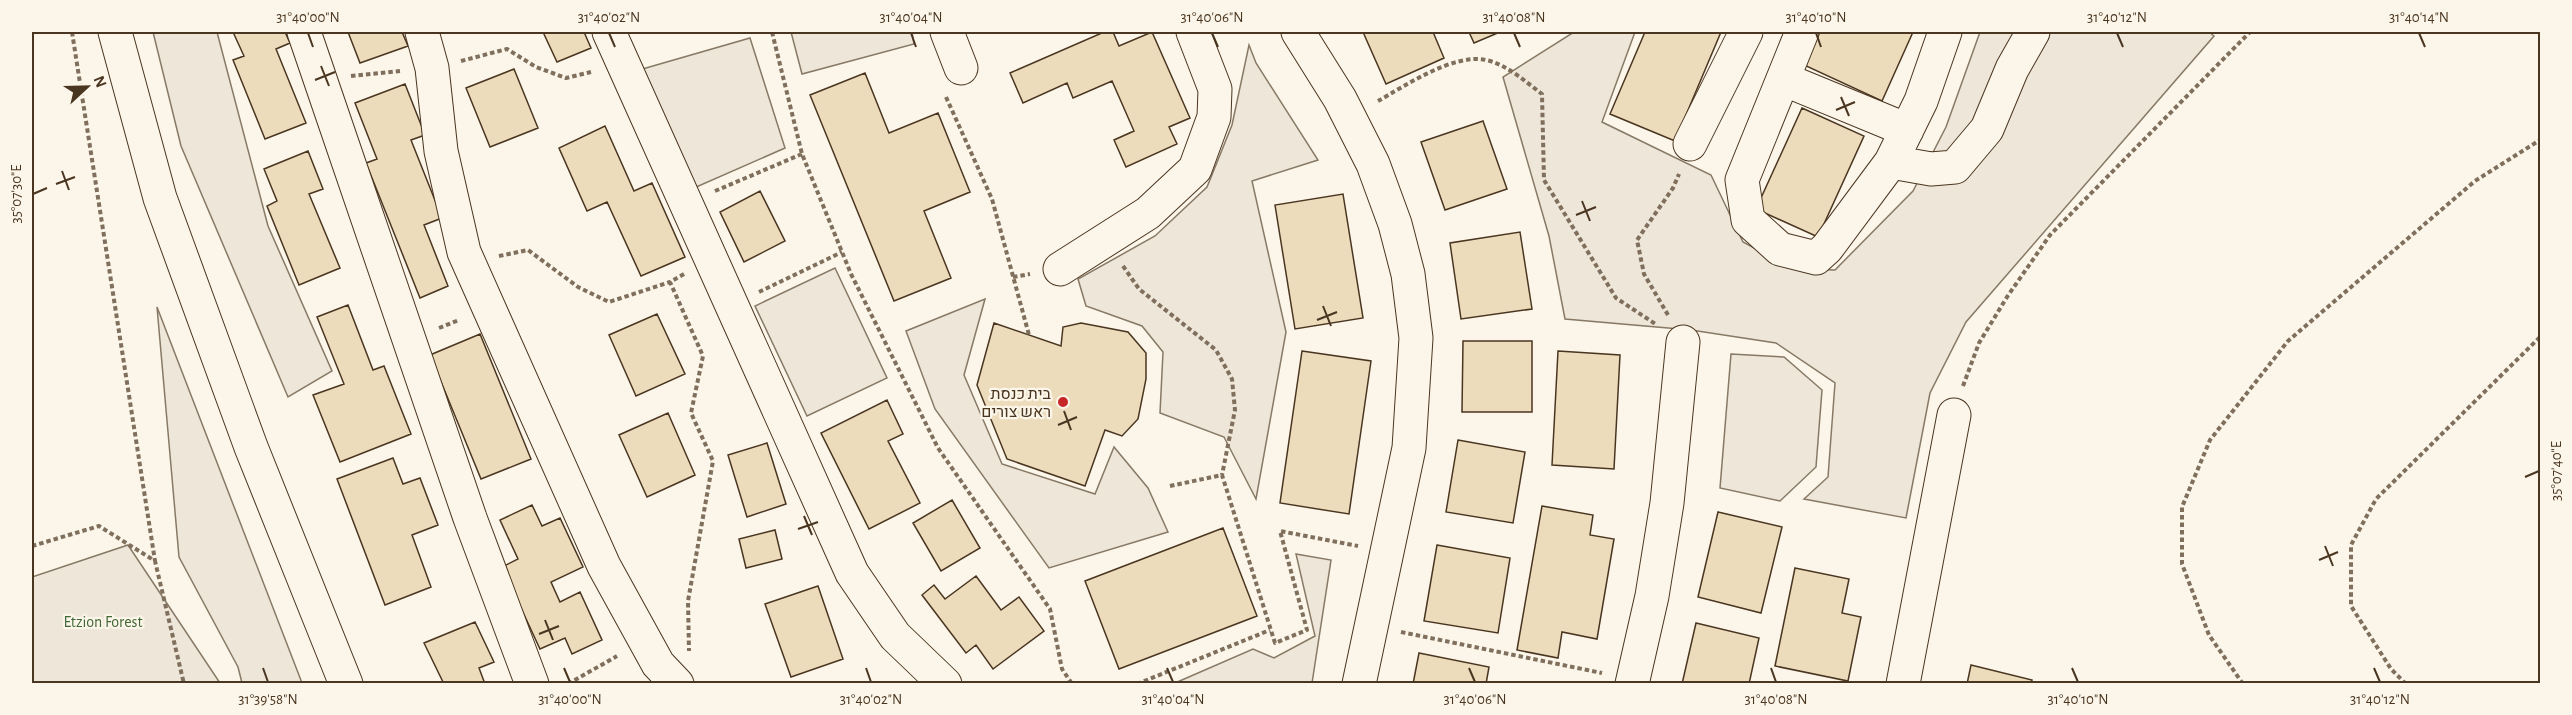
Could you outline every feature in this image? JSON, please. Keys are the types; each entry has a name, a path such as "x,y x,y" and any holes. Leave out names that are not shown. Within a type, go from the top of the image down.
{"street":[{"path":"115,32 160,198 251,447 346,684"},
{"path":"304,32 470,518 532,684"},
{"path":"422,32 432,68 441,152 468,261 604,566 658,664 683,672"},
{"path":"609,32 852,573 894,636 945,684"},
{"path":"946,32 951,78"},
{"path":"1060,269 1148,213 1195,170 1214,117 1215,89 1193,32"},
{"path":"1298,32 1349,117 1373,164 1395,224 1408,274 1416,338 1409,448 1359,684"},
{"path":"1690,144 1746,32"},
{"path":"1802,32 1742,180 1748,220 1780,249 1816,258 1827,248 1891,162 1921,100 1945,32"},
{"path":"1891,162 1931,169 1955,167 1987,129 2012,69 2033,32"},
{"path":"1783,79 1907,130"},
{"path":"1633,681 1652,596 1667,503 1683,342"},
{"path":"1903,684 1954,415"}],"path":[{"path":"72,32 155,561 184,684"},
{"path":"772,32 802,154 842,252 938,448 1050,609 1062,669 1072,684"},
{"path":"1954,415 1979,343 2007,297 2050,235 2250,32"},
{"path":"321,80 432,68 507,49 536,67 566,78 624,64"},
{"path":"1349,117 1427,74 1454,62 1485,60 1519,76 1542,94 1544,180 1578,239 1616,298 1683,342"},
{"path":"951,78 992,199 1029,335"},
{"path":"2243,684 2209,635 2182,564 2182,507 2210,440 2288,342 2475,181 2541,140"},
{"path":"1683,342 1644,274 1638,240 1673,188 1690,144"},
{"path":"686,203 802,154"},
{"path":"1105,241 1139,289 1216,350 1233,379 1235,410 1222,475 1275,643 1307,630 1280,531 1387,551"},
{"path":"468,261 528,250 578,287 609,302 670,282 712,260"},
{"path":"732,304 842,252"},
{"path":"670,282 703,356 691,413 713,461 688,601 690,638 683,672"},
{"path":"410,340 488,308"},
{"path":"2406,684 2391,669 2351,606 2351,545 2376,499 2541,337"},
{"path":"1170,486 1222,475"},
{"path":"32,546 99,526 155,561"},
{"path":"1371,626 1633,681"},
{"path":"1137,684 1270,629"},
{"path":"568,684 644,641"}],"green space":[{"path":"153,32 217,32 268,226 332,371 288,397 181,146"},
{"path":"791,32 912,32 914,44 802,74"},
{"path":"1574,32 1635,32 1602,122 1711,175 1743,242 1793,269 1835,270 1913,191 1946,127 1980,32 2209,32 2214,36 1966,322 1930,393 1906,518 1804,499 1828,477 1835,383 1776,343 1691,330 1565,319 1549,236 1503,77"},
{"path":"750,38 785,148 694,188 639,70"},
{"path":"1249,45 1256,63 1318,160 1252,181 1286,332 1256,499 1224,437 1160,413 1163,352 1142,326 1086,306 1078,279 1155,236 1207,187 1232,125"},
{"path":"835,268 887,378 807,416 755,306"},
{"path":"985,299 964,375 1002,464 1095,494 1114,447 1148,488 1168,532 1049,568 935,409 906,331"},
{"path":"157,307 302,683 242,683 238,667 179,557"},
{"path":"1731,354 1784,357 1822,390 1816,467 1780,501 1720,488"},
{"name":"Etzion Forest","path":"128,545 220,683 32,683 32,577"},
{"path":"1296,554 1331,560 1312,683 1175,683 1253,649 1274,658 1315,636"}],"building":[{"path":"233,32 285,32 290,43 276,49 306,123 265,139 233,60 244,56"},
{"path":"348,32 402,32 408,46 360,63"},
{"path":"543,32 584,32 591,48 557,62"},
{"path":"1104,32 1113,32 1119,46 1152,32 1190,118 1169,127 1177,144 1126,167 1114,140 1134,131 1112,81 1073,98 1067,83 1023,103 1010,73"},
{"path":"1363,32 1433,32 1444,58 1386,84"},
{"path":"1469,32 1500,32 1474,43"},
{"path":"1645,32 1721,32 1675,141 1610,114"},
{"path":"1820,32 1913,32 1882,101 1804,65"},
{"path":"514,69 538,128 490,147 466,88"},
{"path":"865,73 889,133 938,113 970,192 924,211 951,278 894,301 810,95"},
{"path":"405,84 425,135 411,140 442,218 424,225 448,286 420,298 366,163 377,159 355,103"},
{"path":"1802,108 1864,136 1818,237 1756,209"},
{"path":"1483,121 1507,189 1445,210 1421,142"},
{"path":"605,126 634,191 652,183 685,257 641,276 607,202 587,211 559,148"},
{"path":"308,151 323,189 309,194 340,268 299,285 267,206 277,201 264,169"},
{"path":"760,191 785,241 744,262 720,212"},
{"path":"1343,194 1363,318 1295,329 1275,205"},
{"path":"1520,232 1532,309 1461,319 1450,243"},
{"path":"348,305 373,370 384,366 411,434 340,462 313,395 344,384 317,317"},
{"path":"657,314 685,374 636,396 609,335"},
{"name":"בית כנסת ראש צורים","path":"994,323 1061,346 1063,327 1081,323 1128,332 1146,353 1146,379 1138,419 1122,436 1105,430 1085,486 1007,459 977,385"},
{"path":"480,334 531,459 481,479 430,355"},
{"path":"1463,341 1532,341 1532,412 1462,412"},
{"path":"1302,351 1371,361 1349,514 1280,503"},
{"path":"1558,351 1620,355 1614,469 1552,465"},
{"path":"887,400 903,434 888,441 920,503 869,529 821,433"},
{"path":"668,413 695,475 647,497 619,435"},
{"path":"1458,440 1525,452 1513,523 1446,512"},
{"path":"767,443 786,504 747,517 728,455"},
{"path":"393,458 403,484 420,478 438,525 412,535 431,587 385,605 337,479"},
{"path":"952,500 980,548 941,571 913,523"},
{"path":"532,505 542,526 560,518 583,567 551,582 560,602 580,592 602,640 572,654 565,638 540,649 502,567 518,559 500,520"},
{"path":"1542,506 1593,515 1590,535 1614,539 1597,639 1562,632 1558,658 1517,650"},
{"path":"1718,512 1782,527 1761,613 1698,597"},
{"path":"1223,528 1257,616 1119,669 1085,581"},
{"path":"775,530 782,559 746,568 739,539"},
{"path":"1437,545 1510,558 1498,633 1424,621"},
{"path":"1795,568 1849,579 1842,613 1861,617 1848,681 1775,666"},
{"path":"976,576 1001,610 1019,597 1044,631 993,669 976,645 966,653 922,595 934,585 945,599"},
{"path":"818,586 843,659 791,677 765,604"},
{"path":"475,622 494,662 479,668 485,684 444,684 424,643"},
{"path":"1696,623 1759,638 1749,684 1682,684"},
{"path":"1419,653 1489,667 1486,684 1413,684"},
{"path":"1971,665 2032,680 2031,684 1967,684"}],"place":[{"name":"בית כנסת ראש צורים","path":"1063,402"}]}
